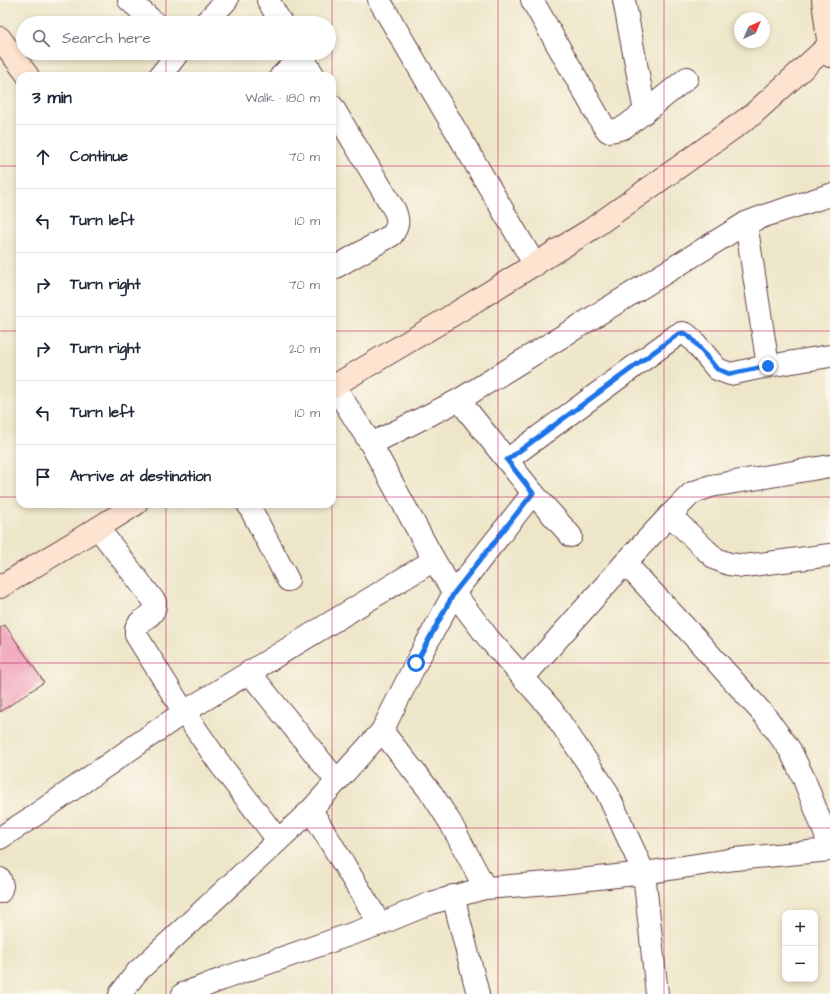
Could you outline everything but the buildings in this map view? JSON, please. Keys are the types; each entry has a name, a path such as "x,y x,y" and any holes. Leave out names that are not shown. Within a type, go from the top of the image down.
{"street":[{"path":"129,0 147,16"},
{"path":"212,16 227,0"},
{"path":"268,0 277,16"},
{"path":"379,0 535,265"},
{"path":"532,0 603,125 608,131 623,128 687,78"},
{"path":"624,0 645,112"},
{"path":"336,383 443,322 590,230 752,115 829,49 823,0"},
{"path":"0,38 16,60"},
{"path":"16,60 25,72"},
{"path":"163,72 173,60"},
{"path":"285,72 296,60"},
{"path":"305,60 312,72"},
{"path":"336,113 398,218 397,227 392,235 336,267"},
{"path":"371,444 459,400 746,223 830,195"},
{"path":"746,223 768,366"},
{"path":"507,460 677,335 682,333 686,334 692,339 717,369 730,374 830,356"},
{"path":"336,390 371,444 434,560 454,593 489,639 551,709 606,790 644,873 657,994"},
{"path":"459,400 533,493 571,536"},
{"path":"523,678 625,563 670,514 692,493 711,486 830,466"},
{"path":"120,994 137,972 311,810 382,731 416,663 454,593 533,493"},
{"path":"0,587 130,508"},
{"path":"250,508 288,580"},
{"path":"670,514 716,559 729,564 744,566 830,555"},
{"path":"98,528 155,602 154,612 138,624 136,635 184,712 220,764 278,840"},
{"path":"0,838 184,712 434,560"},
{"path":"625,563 697,640 770,722 790,750 804,779 830,846"},
{"path":"249,672 337,781"},
{"path":"382,731 435,799 450,822 485,888"},
{"path":"311,810 380,924"},
{"path":"183,994 380,924 431,902 485,888 562,882 644,873 735,859 830,850"},
{"path":"0,879 2,886 0,892"},
{"path":"453,896 478,994"}],"route":[{"path":"416,663 454,593 533,493 507,460 677,335 682,333 686,334 692,339 717,369 725,373 730,374 768,366"}]}
